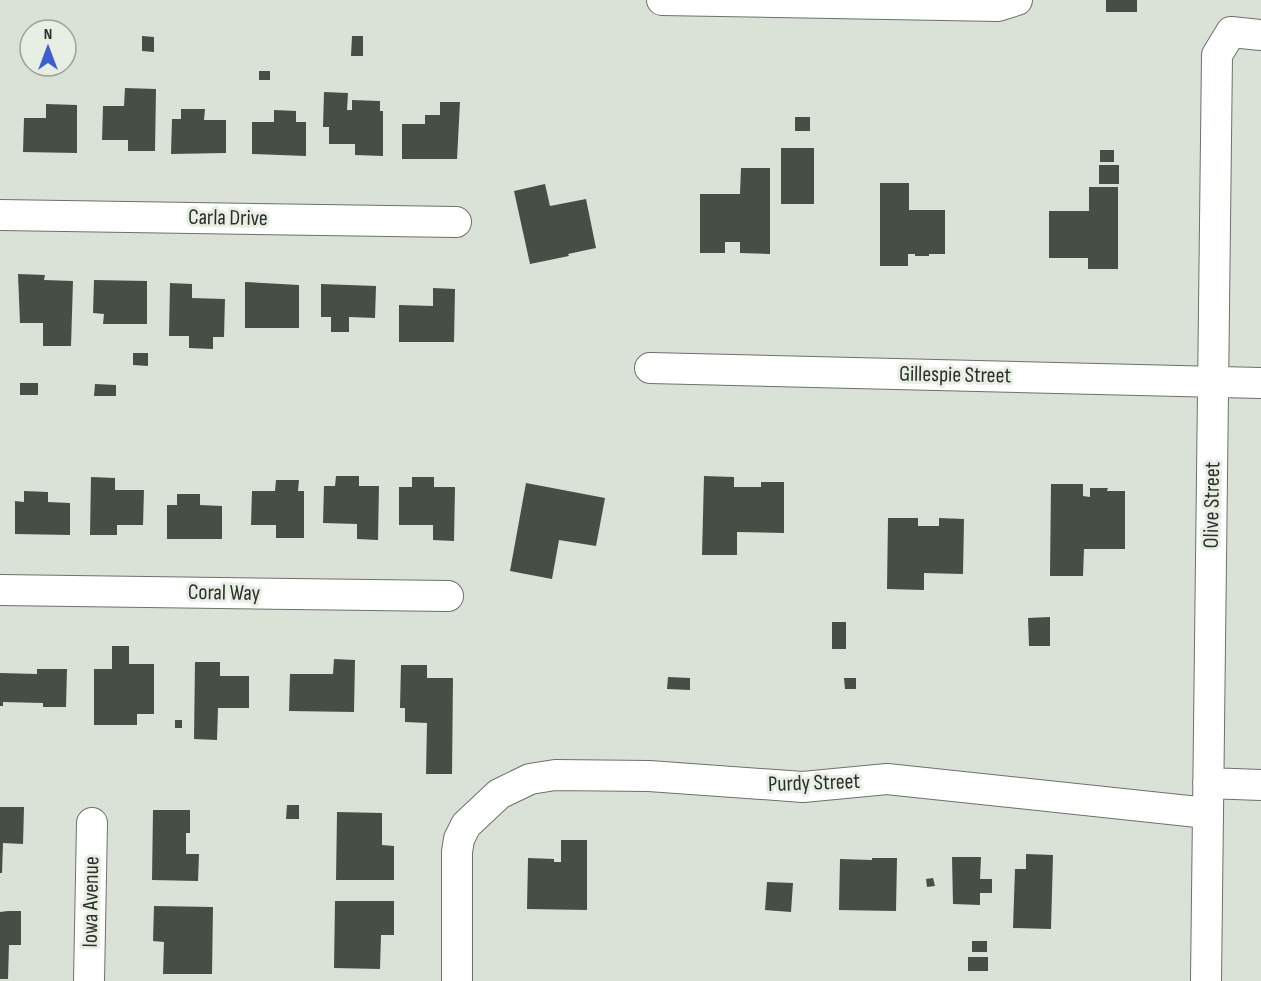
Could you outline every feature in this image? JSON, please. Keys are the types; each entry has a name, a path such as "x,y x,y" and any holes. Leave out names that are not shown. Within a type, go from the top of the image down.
{"street":[{"path":"662,0 998,6 1017,0"},
{"name":"Olive Street","path":"1206,981 1216,55 1231,32 1261,34"},
{"name":"Carla Drive","path":"0,214 456,222"},
{"name":"Gillespie Street","path":"650,368 1261,382"},
{"name":"Coral Way","path":"0,590 448,596"},
{"name":"Purdy Street","path":"457,981 457,852 459,838 466,825 499,794 530,779 555,775 649,776 803,787 887,779 1207,813"},
{"path":"1208,783 1261,785"},
{"name":"Iowa Avenue","path":"89,981 92,823"}],"building":[{"path":"1106,0 1137,0 1137,12 1106,12"},
{"path":"142,36 154,37 154,52 142,51"},
{"path":"352,36 363,36 363,56 351,56"},
{"path":"259,71 270,71 270,80 259,80"},
{"path":"125,88 156,89 155,151 128,151 128,140 102,140 103,106 124,106"},
{"path":"324,92 348,93 347,110 352,110 352,100 380,101 380,111 383,111 383,156 355,155 355,144 329,144 329,127 323,127"},
{"path":"440,102 460,102 457,159 402,159 402,124 425,124 425,115 440,115"},
{"path":"46,104 77,105 77,153 23,152 24,118 46,118"},
{"path":"181,109 205,109 204,120 226,120 226,153 171,154 172,119 181,119"},
{"path":"274,110 296,111 296,122 306,122 306,156 252,154 252,122 274,122"},
{"path":"795,117 810,117 810,131 795,131"},
{"path":"781,148 814,148 814,204 781,204"},
{"path":"1100,150 1114,150 1114,162 1100,162"},
{"path":"1099,165 1119,165 1119,184 1099,184"},
{"path":"741,168 770,168 770,254 740,253 740,242 725,242 725,253 700,253 700,194 740,194"},
{"path":"880,183 909,183 909,210 945,210 945,254 915,256 915,254 908,254 908,266 880,266"},
{"path":"545,184 550,206 586,199 596,248 530,264 514,191"},
{"path":"1089,187 1118,187 1118,269 1088,269 1088,258 1049,258 1049,211 1089,211"},
{"path":"18,274 45,275 44,280 73,281 71,346 43,346 43,323 20,323"},
{"path":"94,280 147,281 147,324 103,324 104,314 93,313"},
{"path":"245,282 299,285 299,328 245,328"},
{"path":"170,283 192,284 192,298 225,299 224,337 213,337 213,349 189,348 189,336 169,336"},
{"path":"321,284 376,286 375,318 349,317 349,332 331,332 331,317 321,317"},
{"path":"433,288 455,289 454,342 399,342 399,305 433,306"},
{"path":"133,353 148,353 148,366 133,365"},
{"path":"20,383 38,383 38,395 20,395"},
{"path":"95,384 116,385 116,396 94,396"},
{"path":"336,476 359,476 359,486 379,486 378,540 357,539 357,524 323,523 324,486 335,486"},
{"path":"704,476 734,477 734,487 761,487 761,482 784,482 784,533 737,532 737,555 702,555"},
{"path":"91,477 115,478 115,490 144,490 143,525 117,525 117,535 90,535"},
{"path":"412,477 434,477 434,487 455,487 454,541 433,540 433,525 399,525 399,487 412,487"},
{"path":"276,480 299,480 298,491 304,491 304,538 276,538 276,525 251,525 252,491 275,491"},
{"path":"526,483 605,498 596,546 559,540 552,579 510,571"},
{"path":"1051,484 1083,484 1083,496 1090,497 1090,488 1125,491 1125,549 1084,549 1083,576 1050,576"},
{"path":"24,491 48,492 48,502 70,503 70,535 15,534 15,501 24,502"},
{"path":"177,494 200,494 200,505 222,506 222,539 167,539 167,505 177,505"},
{"path":"888,518 918,518 918,526 939,526 939,518 964,519 963,574 924,573 924,590 887,589"},
{"path":"1050,617 1050,646 1029,646 1028,618"},
{"path":"832,622 846,622 846,649 832,649"},
{"path":"112,646 129,646 129,664 154,664 154,714 137,714 137,725 94,725 94,669 112,669"},
{"path":"334,659 355,660 354,712 289,711 290,674 333,674"},
{"path":"195,662 220,662 220,676 249,676 249,708 218,708 217,740 194,739"},
{"path":"401,665 427,665 427,678 453,678 452,774 426,774 427,723 405,722 405,708 400,708"},
{"path":"37,669 67,669 66,707 43,707 43,703 3,702 3,706 0,706 0,673 37,674"},
{"path":"668,677 690,678 690,690 667,689"},
{"path":"844,678 856,678 856,689 845,689"},
{"path":"175,720 182,720 182,728 175,728"},
{"path":"287,805 299,805 299,819 286,819"},
{"path":"0,807 24,807 23,844 3,843 2,873 0,873"},
{"path":"153,810 190,810 190,833 186,833 186,854 199,854 198,881 152,880"},
{"path":"337,812 382,813 382,845 394,846 394,880 336,880"},
{"path":"561,840 587,840 587,910 527,909 528,858 554,859 554,862 561,862"},
{"path":"1026,854 1053,855 1051,929 1013,928 1015,869 1026,869"},
{"path":"952,857 981,857 980,879 992,879 992,893 980,893 980,905 953,904"},
{"path":"872,858 897,858 896,911 839,910 840,859 872,860"},
{"path":"933,878 935,886 927,887 926,879"},
{"path":"767,882 793,883 791,912 765,910"},
{"path":"335,901 394,901 394,935 381,935 380,969 334,968"},
{"path":"154,906 213,907 212,974 163,974 164,942 153,941"},
{"path":"21,911 21,945 9,945 8,979 0,979 0,912"},
{"path":"972,941 987,941 987,952 972,952"},
{"path":"968,957 988,957 988,971 968,971"}]}
